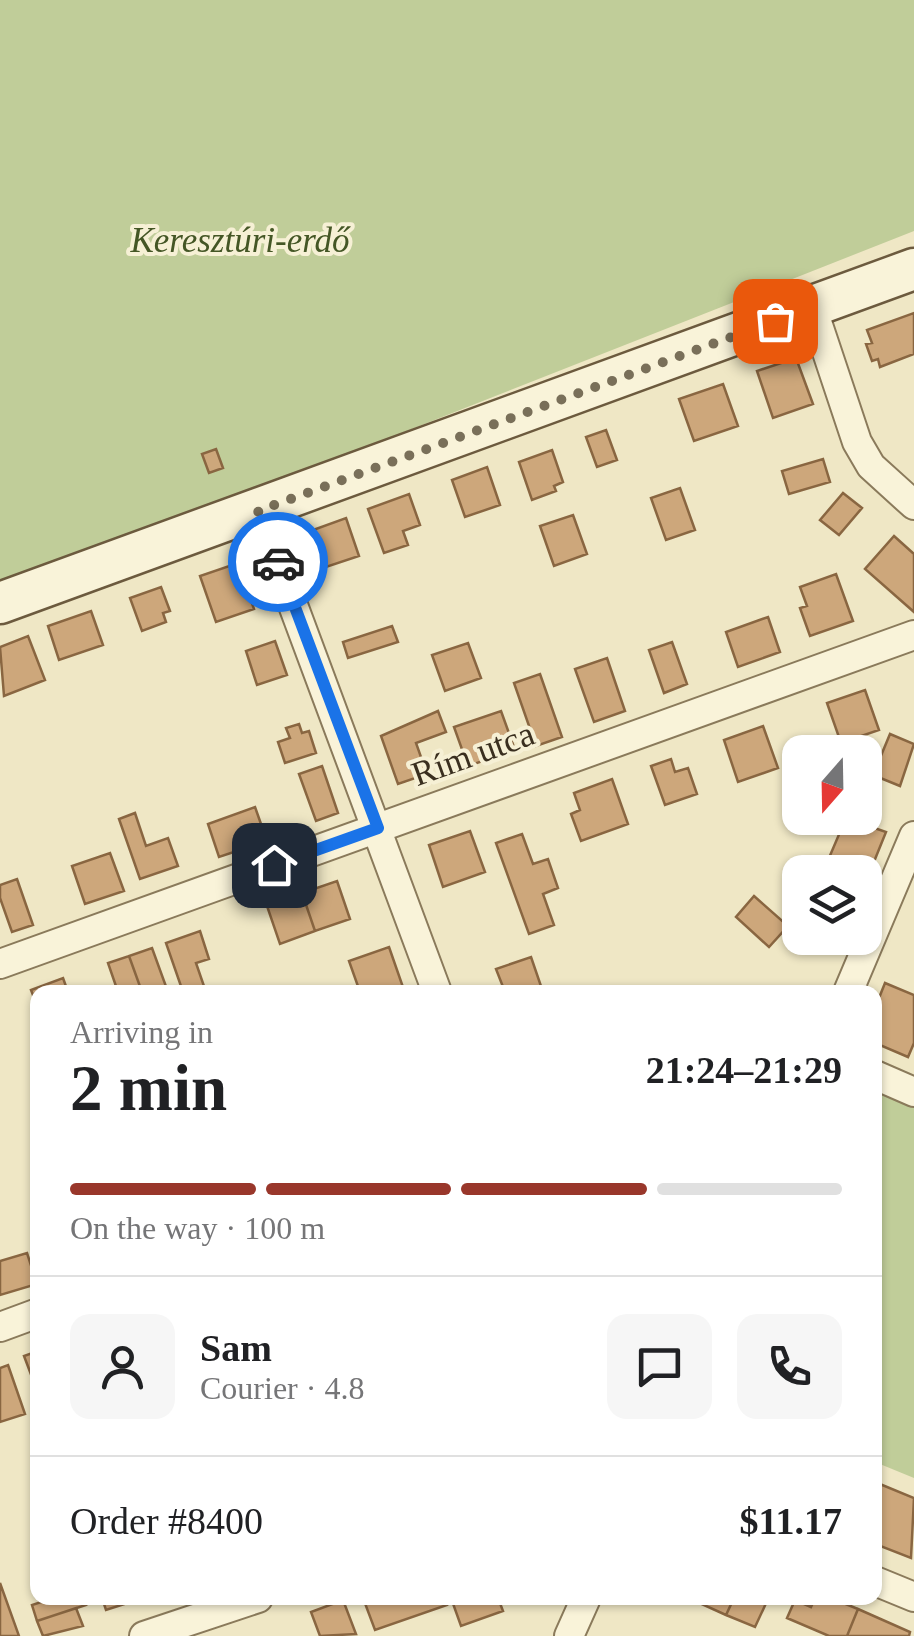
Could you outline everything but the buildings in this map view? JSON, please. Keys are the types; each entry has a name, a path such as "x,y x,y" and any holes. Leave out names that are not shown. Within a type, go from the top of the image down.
{"main road":[{"path":"0,603 914,269"}],"street":[{"path":"812,307 857,442 871,466 914,505"},
{"path":"258,511 435,985"},
{"name":"Rím utca","path":"0,964 914,635"},
{"path":"851,985 914,836"},
{"path":"882,1078 914,1092"},
{"path":"0,1326 30,1316"},
{"path":"882,1583 914,1597"},
{"path":"144,1636 237,1605"},
{"path":"570,1636 583,1605"}],"green space":[{"name":"Keresztúri-erdő","path":"0,0 914,0 914,231 242,496 0,581"},
{"path":"882,1092 914,1106 914,1478 882,1465"}],"way so far":[{"path":"278,562 258,511 775,321"}],"route":[{"path":"274,865 378,828 278,562"}]}
